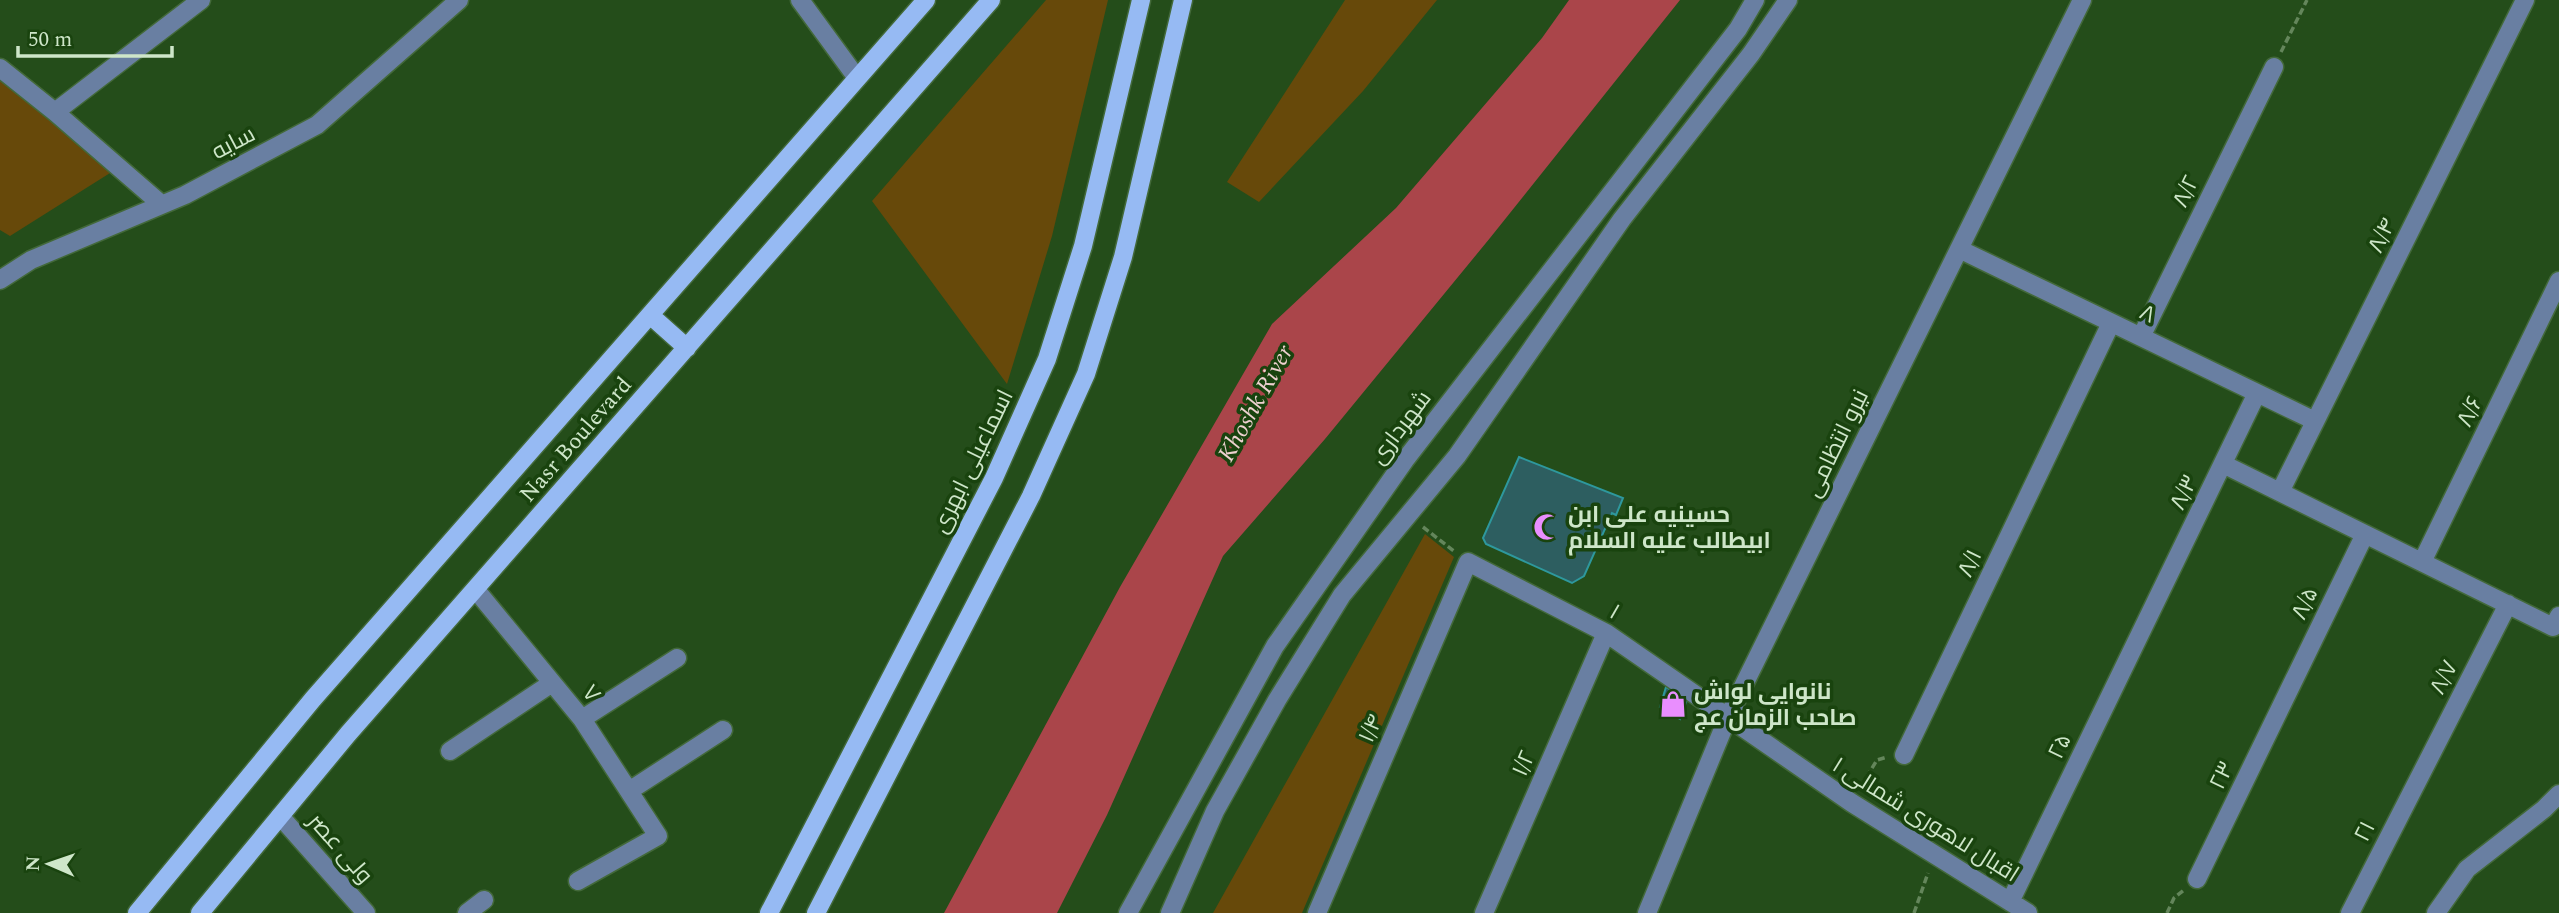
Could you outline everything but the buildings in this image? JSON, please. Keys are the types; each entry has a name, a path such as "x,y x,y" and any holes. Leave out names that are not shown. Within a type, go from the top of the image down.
{"main road":[{"name":"Nasr Boulevard","path":"137,913 313,699 926,0"},
{"name":"Nasr Boulevard","path":"200,913 348,734 991,0"},
{"name":"اسماعیلی ابهری","path":"769,913 994,478 1047,359 1083,246 1141,0"},
{"path":"816,913 1031,496 1086,374 1123,257 1183,0"},
{"path":"650,315 687,348"}],"street":[{"path":"55,111 201,0"},
{"name":"سایه","path":"1,278 31,260 186,195 317,125 458,0"},
{"path":"800,0 857,78"},
{"name":"شهرداری","path":"1128,913 1275,646 1405,460 1738,29 1755,0"},
{"path":"1170,913 1215,811 1277,700 1342,595 1457,456 1622,219 1751,54 1788,0"},
{"name":"نیرو انتظامی","path":"1647,913 1728,717 2082,0"},
{"name":"۸/۴","path":"2280,492 2525,0"},
{"name":"۸/۲","path":"2141,337 2274,67"},
{"path":"0,68 55,111 161,204"},
{"name":"۸","path":"1959,249 2315,421"},
{"name":"۸/۶","path":"2422,562 2559,281"},
{"name":"۸/۱","path":"1904,755 2111,323"},
{"name":"۸/۳","path":"2151,611 2257,393"},
{"path":"2223,464 2508,604 2556,621"},
{"name":"۸/۵","path":"2288,693 2365,534"},
{"name":"۱","path":"1468,562 1606,633 1728,717"},
{"name":"۱/۴","path":"1317,913 1468,562"},
{"name":"۷","path":"476,590 582,719 658,836 578,881"},
{"name":"۸/۷","path":"2422,772 2508,604"},
{"name":"۲۵","path":"2010,902 2151,611"},
{"name":"۱/۲","path":"1484,913 1606,633"},
{"path":"582,719 677,658"},
{"path":"450,751 552,683"},
{"name":"۲۳","path":"2197,879 2288,693"},
{"name":"اقبال لاهوری شمالی ۱","path":"1728,717 1852,803 2028,913"},
{"path":"629,791 723,730"},
{"name":"۲۱","path":"2350,913 2422,772"},
{"path":"2436,913 2467,869 2544,809 2559,794"},
{"name":"ولی عصر","path":"280,816 366,913"},
{"path":"467,913 484,900"}],"path":[{"path":"2274,67 2306,0"},
{"path":"1410,511 1424,529 1468,562"},
{"path":"1852,803 1877,760 1904,755"},
{"path":"1914,913 1935,855"},
{"path":"2167,913 2174,898 2197,879"}],"shaded area":[{"path":"1046,0 1108,0 1052,236 1007,384 872,201"},
{"path":"1345,0 1437,0 1363,91 1259,202 1227,182"},
{"path":"0,73 118,168 10,236 0,230"},
{"path":"1425,534 1454,557 1302,913 1213,913"}],"water":[{"name":"Khoshk River","path":"1569,0 1680,0 1325,439 1223,556 1107,815 1057,913 944,913 1120,587 1272,324 1396,208 1542,38"}],"place":[{"name":"حسینیه علی ابن ابیطالب علیه السلام","path":"1547,527"},
{"name":"نانوایی لواش صاحب الزمان عج","path":"1673,704"}]}
